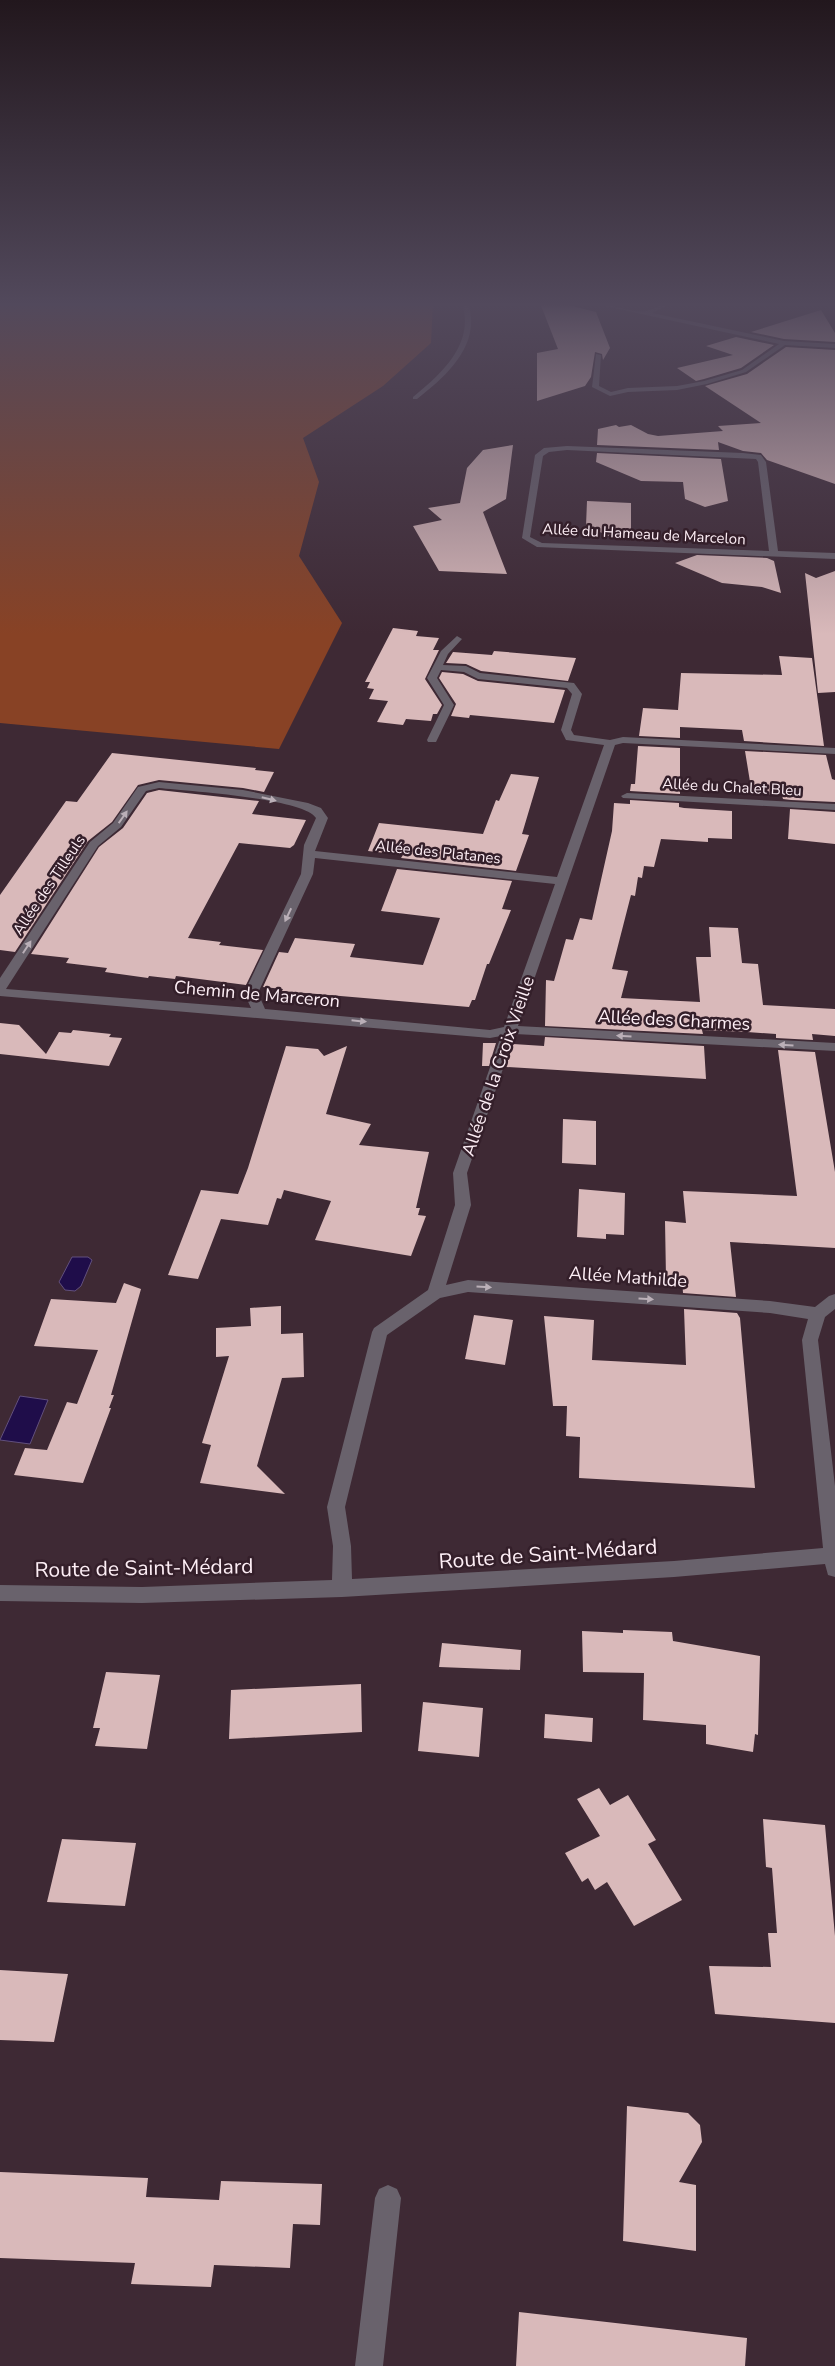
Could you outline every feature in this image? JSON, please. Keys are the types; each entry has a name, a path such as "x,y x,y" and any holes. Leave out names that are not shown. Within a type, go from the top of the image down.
{"street":[{"name":"Allée du Hameau de Marcelon","path":"774,553 762,462 758,457 567,448 547,450 539,455 526,538 540,545 835,556"},
{"path":"432,740 449,705 432,678 444,652 457,639"},
{"path":"437,667 466,669 478,676 570,685 577,694 566,730 570,738 610,743 623,740 835,751"},
{"name":"Allée de la Croix Vieille","path":"435,1293 463,1205 460,1173 610,743"},
{"name":"Allée des Tilleuls","path":"0,988 94,844 117,824 142,789 159,785 243,792 317,810 322,818 310,846 311,854 307,874 251,993 260,1012"},
{"name":"Allée du Chalet Bleu","path":"627,796 835,807"},
{"name":"Allée des Platanes","path":"311,854 563,881"},
{"name":"Chemin de Marceron","path":"0,992 260,1012 490,1034 511,1030"},
{"name":"Allée des Charmes","path":"511,1030 835,1047"},
{"name":"Allée Mathilde","path":"435,1293 468,1286 770,1307 818,1314"},
{"path":"342,1588 342,1546 336,1507 380,1332 435,1293"},
{"path":"818,1314 835,1300"},
{"name":"Route de Saint-Médard","path":"0,1593 142,1595 342,1588 674,1570 759,1560 834,1562 831,1489 810,1340 818,1314"},
{"path":"369,2366 388,2198"}],"shaded area":[{"path":"0,413 341,413 303,438 319,482 299,556 342,623 279,749 0,723"},
{"path":"72,1257 88,1257 92,1260 81,1286 75,1291 65,1290 59,1282"},
{"path":"20,1396 48,1400 30,1444 0,1440"}],"building":[{"path":"746,413 835,413 835,484 767,460 761,453 743,451 718,442 719,450 597,445 598,429 616,425 619,427 631,425 648,434 658,436 723,431 718,426 761,423"},
{"path":"513,445 506,499 483,512 507,574 439,571 413,526 442,520 428,508 460,503 467,468 483,450"},
{"path":"597,453 721,459 728,501 705,507 685,499 683,482 641,481 596,462"},
{"path":"587,501 631,503 631,530 609,536 586,526"},
{"path":"697,555 767,558 774,561 781,593 762,587 722,583 675,563"},
{"path":"835,571 835,692 818,693 805,573 816,578"},
{"path":"393,628 418,631 416,636 439,638 433,650 439,650 425,679 442,705 437,714 433,714 431,721 406,719 403,725 377,722 388,701 369,699 374,689 367,688 370,682 365,682"},
{"path":"494,651 576,658 568,681 481,671 466,664 446,663 453,652 492,655"},
{"path":"779,656 812,658 824,746 744,741 742,730 680,727 680,738 639,736 643,708 678,710 681,673 782,675"},
{"path":"442,672 463,674 478,681 565,690 554,723 470,715 469,718 451,716 456,704 439,678"},
{"path":"638,746 680,748 680,794 630,791 631,784 635,784"},
{"path":"745,751 826,755 832,779 835,780 835,802 791,800 783,799 782,795 752,794"},
{"path":"112,753 256,768 255,770 274,772 264,792 243,788 159,780 138,785 112,822 88,841 15,952 0,950 0,895 66,801 77,802"},
{"path":"511,774 539,777 522,834 529,835 516,871 401,858 403,855 368,851 379,823 483,834 496,800 499,801"},
{"path":"159,790 259,801 252,814 306,820 294,845 290,848 239,843 188,938 221,942 219,945 263,950 246,985 176,976 175,979 149,976 148,978 105,972 107,968 66,963 69,958 31,954 99,847 123,828 147,793"},
{"path":"630,800 679,803 679,807 684,808 732,811 732,839 708,838 708,842 661,839 654,867 644,866 642,878 638,877 635,896 631,895 612,969 628,971 621,998 700,1002 696,957 711,957 709,927 738,928 742,963 758,964 763,1005 835,1009 835,1036 812,1034 813,1040 776,1038 776,1034 747,1032 702,1030 703,1034 545,1026 546,980 554,981 566,939 573,940 580,918 592,920 612,831 614,803 630,804"},
{"path":"790,809 835,812 835,844 788,839"},
{"path":"397,869 512,881 502,909 511,910 489,964 487,964 475,1000 472,1000 469,1007 282,991 283,989 263,987 279,952 288,953 295,938 355,944 350,957 423,965 440,918 381,911"},
{"path":"0,1023 19,1025 46,1054 59,1032 71,1033 73,1030 111,1034 109,1037 122,1038 109,1066 0,1054"},
{"path":"545,1037 704,1046 706,1079 506,1067 513,1044 544,1046"},
{"path":"483,1043 496,1043 489,1066 482,1066"},
{"path":"286,1046 318,1049 324,1056 347,1046 326,1114 371,1124 359,1145 429,1152 416,1208 420,1208 418,1215 426,1216 411,1256 315,1240 331,1201 284,1190 281,1199 277,1198 268,1225 221,1219 198,1279 168,1275 201,1190 238,1194"},
{"path":"778,1050 815,1052 835,1172 835,1248 730,1242 736,1297 683,1293 682,1279 666,1278 665,1221 686,1223 683,1191 797,1196"},
{"path":"563,1119 596,1121 596,1165 562,1163"},
{"path":"579,1189 625,1193 624,1235 606,1234 606,1239 577,1237"},
{"path":"124,1283 141,1289 111,1395 114,1395 109,1408 111,1408 83,1483 14,1475 25,1448 47,1450 67,1402 77,1404 98,1350 34,1346 51,1299 116,1303"},
{"path":"281,1306 281,1334 303,1333 304,1377 282,1378 257,1466 285,1494 200,1483 211,1445 202,1443 229,1356 216,1357 216,1328 251,1326 250,1308"},
{"path":"684,1309 737,1313 740,1318 755,1488 579,1478 580,1437 566,1436 567,1406 553,1406 544,1316 594,1320 592,1360 686,1365"},
{"path":"474,1315 513,1320 505,1365 465,1359"},
{"path":"623,1630 672,1632 673,1641 760,1656 758,1735 755,1734 753,1752 706,1744 706,1725 643,1720 644,1673 583,1672 582,1631 623,1633"},
{"path":"442,1643 521,1650 520,1670 439,1667"},
{"path":"106,1672 160,1675 147,1749 95,1746 100,1728 93,1728"},
{"path":"361,1684 362,1732 229,1739 231,1690"},
{"path":"423,1702 483,1708 479,1757 418,1751"},
{"path":"545,1714 593,1718 592,1742 544,1738"},
{"path":"599,1788 610,1805 628,1795 656,1840 648,1844 682,1900 634,1926 607,1882 595,1890 588,1878 582,1882 565,1853 600,1836 577,1799"},
{"path":"763,1819 825,1825 835,1936 835,2023 715,2014 709,1966 771,1967 768,1933 777,1933 772,1868 766,1867"},
{"path":"62,1839 136,1843 125,1906 47,1902"},
{"path":"0,1970 68,1974 54,2042 0,2040"},
{"path":"627,2106 688,2113 700,2125 702,2142 679,2182 696,2185 696,2251 623,2241"},
{"path":"0,2172 148,2178 146,2197 219,2200 221,2181 322,2184 320,2225 293,2224 290,2268 214,2265 211,2287 131,2284 135,2263 0,2258"},
{"path":"519,2312 747,2338 745,2366 516,2366"}]}
